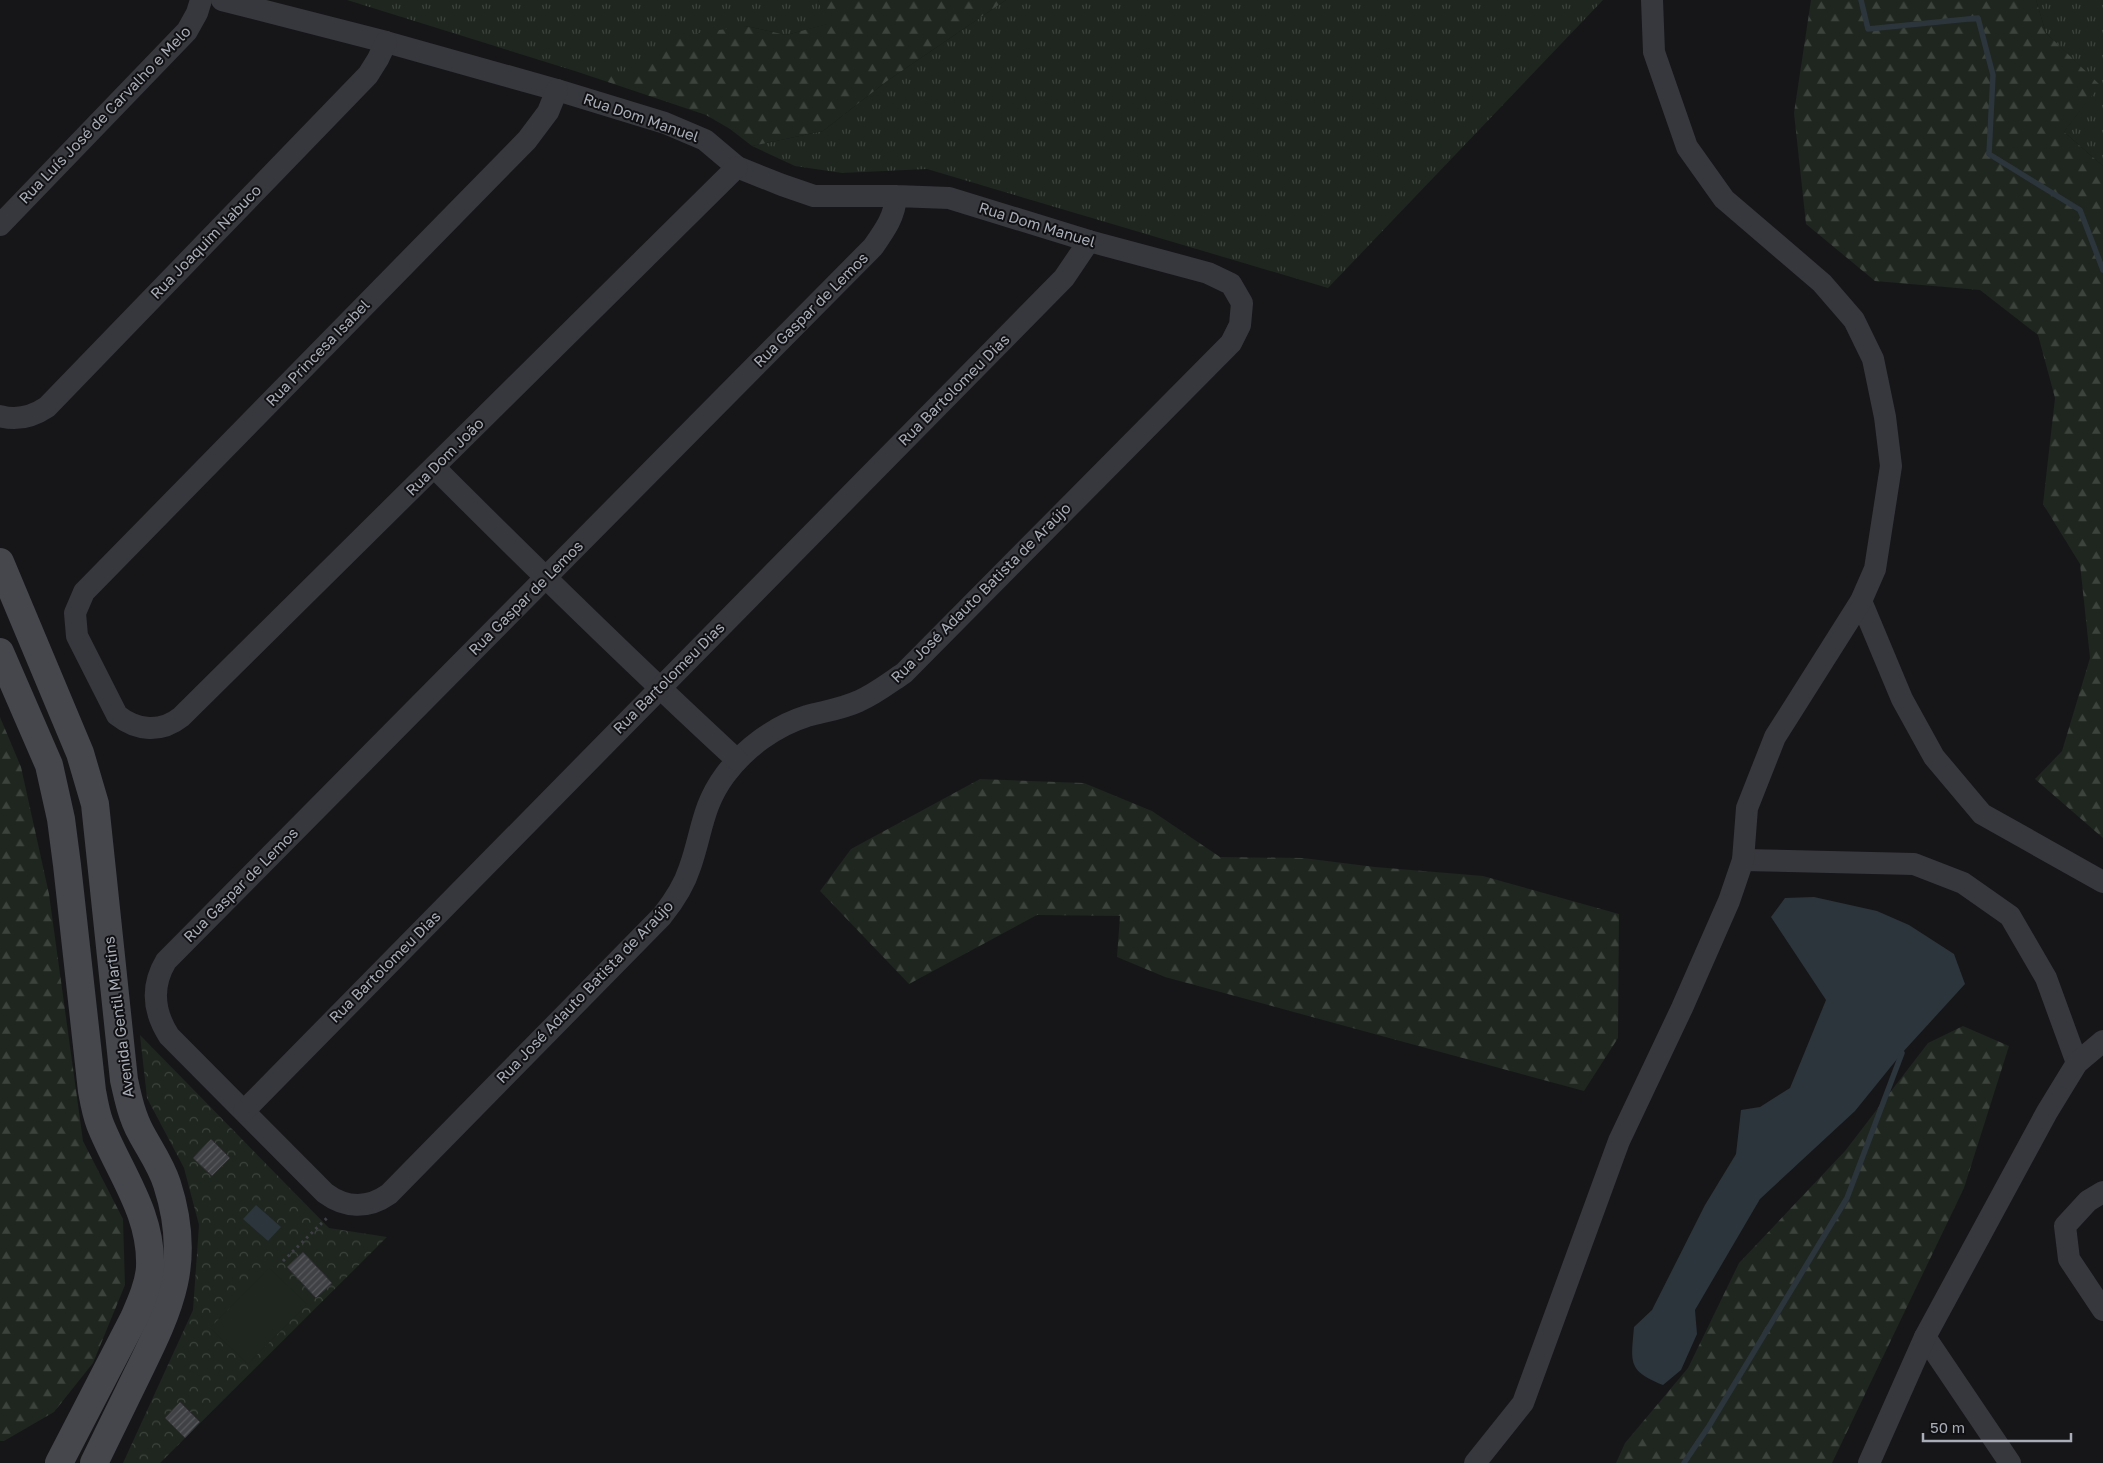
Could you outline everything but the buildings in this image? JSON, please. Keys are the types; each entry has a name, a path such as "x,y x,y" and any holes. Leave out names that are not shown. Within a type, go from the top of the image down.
{"main road":[{"name":"Avenida Gentil Martins","path":"0,562 80,753 95,804 124,1080 130,1108 140,1133 154,1154 167,1182 175,1211 178,1241 177,1272 171,1302 160,1330 94,1463"},
{"path":"0,652 49,765 67,865 92,1091 99,1122 136,1198 144,1220 150,1268 144,1294 134,1318 59,1463"}],"street":[{"name":"Rua Luís José de Carvalho e Melo","path":"0,225 187,31 197,13 201,0"},
{"name":"Rua Dom Manuel","path":"222,0 386,42 557,90 664,123 705,140 737,167 782,186 814,196 948,198 1089,241 1208,272 1231,284 1242,303"},
{"path":"1475,1463 1523,1403 1619,1141 1729,901 1743,860 1747,808 1775,737 1861,601 1875,569 1891,466 1885,417 1873,359 1854,320 1822,283 1724,199 1686,147 1654,52 1652,0"},
{"name":"Rua Joaquim Nabuco","path":"4,417 25,418 47,407 368,75 378,60 386,42"},
{"name":"Rua Princesa Isabel","path":"143,728 130,724 117,715 80,643 75,628 76,613 84,592 528,140 548,112 557,90"},
{"name":"Rua Dom João","path":"143,728 160,728 175,722 181,717 435,468 737,167"},
{"name":"Rua Gaspar de Lemos","path":"244,1111 169,1036 159,1018 155,999 158,979 166,961 873,247 886,229 895,210 896,196"},
{"name":"Rua Bartolomeu Dias","path":"244,1111 1064,278 1089,241"},
{"name":"Rua José Adauto Batista de Araújo","path":"348,1204 368,1204 389,1194 662,916 674,901 687,876 701,823 710,798 737,760 761,739 783,726 807,716 858,702 882,689 904,673 1231,343 1240,325 1242,303"},
{"path":"435,468 545,579 659,689 737,760"},
{"path":"1861,601 1902,699 1934,757 1982,814 2103,882"},
{"path":"1743,860 1914,864 1963,883 2010,916 2046,978 2077,1063"},
{"path":"1868,1463 1925,1337 2047,1112 2077,1063 2103,1041"},
{"path":"244,1111 325,1193 348,1204"},
{"path":"2103,1192 2088,1201 2065,1226 2069,1259 2103,1310"},
{"path":"1925,1337 2010,1463"}],"path":[{"path":"283,1261 348,1204"}],"green space":[{"path":"347,0 818,0 828,24 786,35 746,26 644,72 578,72"},
{"path":"818,0 1006,0 887,81 823,131 752,146 730,129 706,115 578,72 644,72 666,38 746,26 786,35 827,24"},
{"path":"1006,0 1603,0 1328,288 927,169 842,173 795,166 752,146 823,131 887,81"},
{"path":"1811,0 2036,0 2046,33 2100,85 2064,132 2103,166 2103,838 2035,779 2062,751 2090,658 2080,564 2043,504 2055,398 2038,335 1980,290 1875,281 1806,224 1794,113"},
{"path":"2036,0 2103,0 2103,166 2064,132 2099,85 2046,33"},
{"path":"0,717 21,767 49,894 83,1141 123,1219 125,1285 93,1363 54,1412 4,1441 0,1441"},
{"path":"980,779 1084,783 1152,811 1220,857 1303,858 1375,867 1483,876 1619,914 1618,1038 1584,1091 1165,977 1117,957 1120,916 1037,915 909,984 820,891 851,849"},
{"path":"1963,1026 2009,1046 1964,1188 1832,1463 1616,1463 1625,1443 1688,1368 1739,1263 1845,1151 1928,1043"},
{"path":"140,1035 329,1228 387,1237 160,1463 123,1463 193,1310 199,1225 184,1168 147,1098"},
{"path":"269,1268 307,1304 248,1364 210,1328"}],"shaded area":[{"path":"1814,897 1877,911 1909,925 1954,954 1965,984 1902,1053 1855,1111 1760,1199 1695,1310 1697,1334 1681,1370 1663,1385 1643,1375 1634,1364 1632,1349 1634,1327 1652,1310 1705,1205 1736,1154 1741,1110 1760,1107 1790,1088 1826,1000 1771,917 1785,898"},
{"path":"256,1205 281,1227 268,1241 243,1219"}],"waterway":[{"path":"1861,0 1868,29 1978,18 1993,75 1989,154 2080,210 2103,270"},
{"path":"1684,1463 1709,1426 1847,1198 1902,1053"}]}
